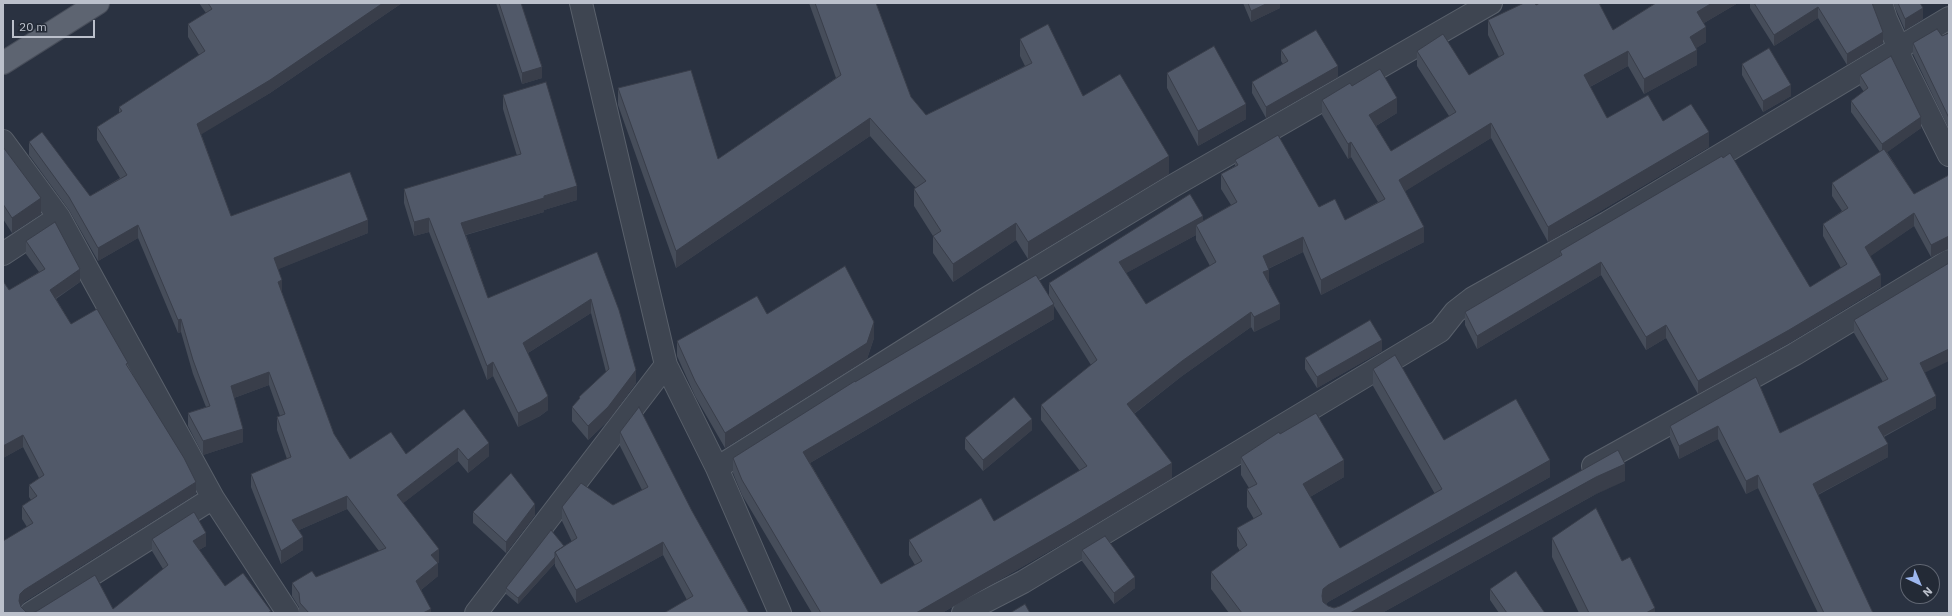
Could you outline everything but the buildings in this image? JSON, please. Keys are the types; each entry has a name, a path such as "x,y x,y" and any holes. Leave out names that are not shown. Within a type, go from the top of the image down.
{"main road":[{"path":"3,63 98,3"}],"street":[{"path":"581,3 666,365 717,468 780,613"},
{"path":"717,468 984,300 1171,187 1267,142 1491,3"},
{"path":"1881,3 1886,19 1900,48 1901,59 1949,155"},
{"path":"963,613 1023,582 1440,331 1455,312 1473,298 1607,223 1949,18"},
{"path":"3,141 60,217 213,498 288,613"},
{"path":"3,254 60,217"},
{"path":"1574,477 1795,354 1949,261"},
{"path":"476,613 666,365"},
{"path":"31,613 213,498"}]}
